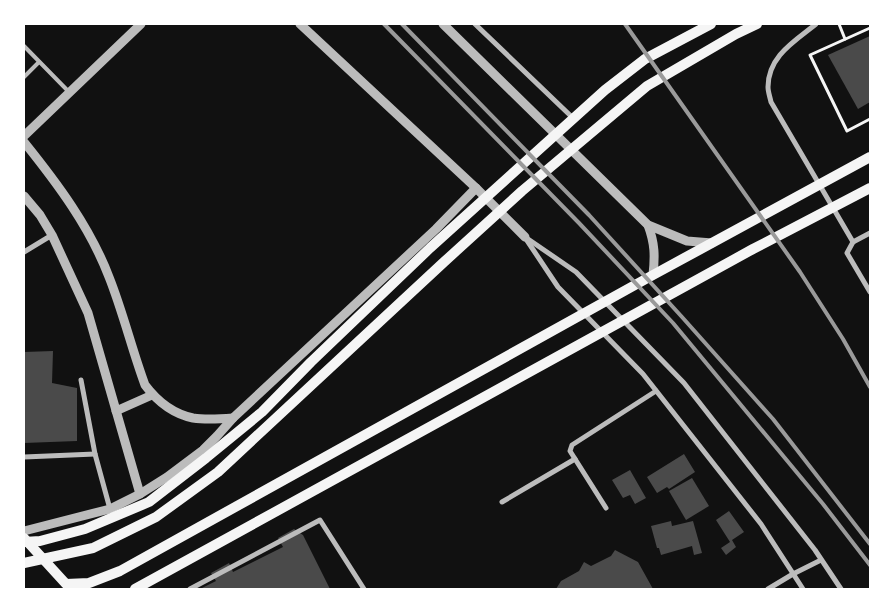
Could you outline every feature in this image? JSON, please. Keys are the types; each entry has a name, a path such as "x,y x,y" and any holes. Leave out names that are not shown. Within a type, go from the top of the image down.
{"main road":[{"path":"24,542 40,542 85,529 149,502 262,412 311,362 430,248 605,90 645,59 711,24"},
{"path":"24,563 92,548 156,517 210,478 522,191 647,86 756,24"},
{"path":"24,538 66,587 89,583 120,571 652,275 870,157"},
{"path":"135,589 735,259 870,188"}],"street":[{"path":"24,136 141,24"},
{"path":"300,24 525,236 576,272 684,383 815,550 841,589"},
{"path":"443,24 648,226 687,241 712,243"},
{"path":"475,24 574,119"},
{"path":"816,24 783,50 771,68 768,87 771,102 852,242"},
{"path":"24,142 52,177 94,244 109,277 145,385 152,395 172,410 193,418 233,418"},
{"path":"24,531 110,509 140,494 167,477 203,450 233,418 436,229 476,188"},
{"path":"24,196 40,215 52,235 88,313 140,494"},
{"path":"648,226 653,240 655,258 652,275"},
{"path":"870,233 852,242 847,253 870,292"},
{"path":"24,252 52,235"},
{"path":"525,236 558,287 643,374 761,524 803,589"},
{"path":"81,380 96,454 110,509"},
{"path":"606,508 570,451 572,445 656,391"},
{"path":"116,411 152,395"},
{"path":"24,457 96,454"},
{"path":"502,502 575,459"},
{"path":"190,589 320,520 364,589"},
{"path":"768,589 821,560"}],"lane":[{"path":"24,46 69,92"},
{"path":"24,77 39,62"}],"path":[{"path":"839,24 845,39"},
{"path":"870,28 810,55 847,131 870,118"}],"building":[{"path":"870,36 870,102 858,109 828,55"},
{"path":"53,351 52,383 77,388 77,441 24,443 24,352"},
{"path":"684,454 695,472 669,489 667,487 657,493 647,477"},
{"path":"630,470 646,498 635,504 630,495 623,498 612,480"},
{"path":"692,478 709,506 686,520 669,491"},
{"path":"729,511 744,532 732,540 736,547 726,555 721,548 730,542 716,520"},
{"path":"671,521 672,526 693,521 702,553 694,555 692,546 661,555 651,526"},
{"path":"294,529 303,535 330,589 200,589 216,581 211,573 229,563 233,572 283,547 278,538"},
{"path":"615,550 638,562 653,589 556,589 561,581 579,571 584,562 591,566 611,556"}],"railway":[{"path":"384,24 579,223 673,323 823,504 870,565"},
{"path":"402,24 589,215 682,317 773,419 870,544"},
{"path":"625,24 800,272 843,339 870,387"}]}
